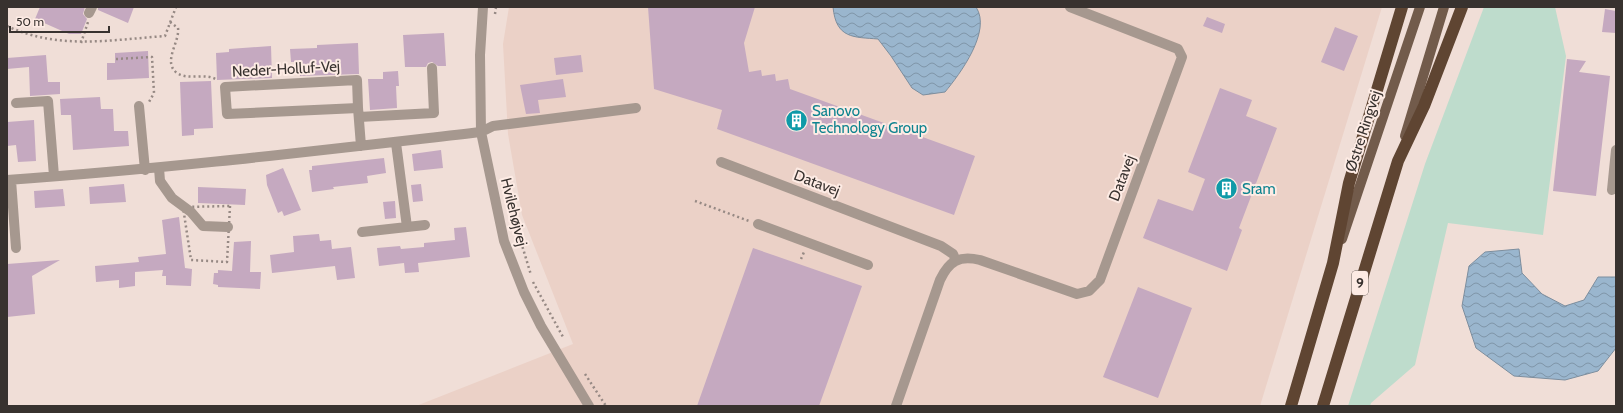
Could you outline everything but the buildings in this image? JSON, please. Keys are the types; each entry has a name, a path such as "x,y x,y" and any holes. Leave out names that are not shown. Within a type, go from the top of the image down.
{"highway":[{"path":"1333,263 1349,183 1402,7"},
{"path":"1398,161 1424,106 1462,7"},
{"name":"9","path":"1323,406 1398,161"},
{"name":"9","path":"1292,406 1333,263"}],"main road":[{"name":"Østre Ringvej","path":"1333,263 1361,185 1420,7"},
{"path":"1398,161 1444,7"}],"street":[{"name":"Hvilehøjvej","path":"483,7 480,55 481,132 504,241 524,292 541,326 589,406"},
{"name":"Datavej","path":"721,162 941,246 953,254 956,260 971,258 980,260 1071,294 1084,294 1100,280 1182,57 1178,49 1070,7"},
{"name":"Neder-Holluf-Vej","path":"361,146 358,112 357,80 226,87 227,114 358,112 434,113 432,68"},
{"path":"16,103 48,101 54,176"},
{"path":"139,106 145,170"},
{"path":"16,248 9,180 145,170 396,143 481,132 493,126 636,108"},
{"path":"396,143 407,226"},
{"path":"1612,190 1616,150"},
{"path":"159,168 160,181 172,198 191,212 203,226 228,227"},
{"path":"362,232 425,224"},
{"path":"758,224 868,265"},
{"path":"896,406 940,280 945,270 956,260"}],"path":[{"path":"7,26 23,33 52,41 81,43 164,36 176,7"},
{"path":"494,21 496,7"},
{"path":"81,43 90,19 90,10"},
{"path":"170,22 178,28 179,35 172,50 172,65 177,73 188,76 213,77 226,87"},
{"path":"116,59 152,57 154,93 148,103 139,106"},
{"path":"508,198 532,279 563,338"},
{"path":"695,201 758,224"},
{"path":"582,370 606,406"}],"shaded area":[{"path":"509,7 1382,7 1260,406 416,406 573,344 522,215 508,134 503,44"}],"green space":[{"path":"1484,7 1555,7 1566,56 1543,235 1448,223 1415,365 1371,403 1370,406 1348,406 1425,164"}],"water":[{"path":"833,7 976,7 980,17 980,28 977,40 966,64 945,92 923,95 912,88 878,39 861,38 842,31 835,17"},
{"path":"1519,249 1522,273 1542,294 1565,306 1584,300 1598,277 1616,277 1616,348 1598,371 1565,380 1514,376 1476,348 1462,306 1469,266 1485,252"}],"place":[{"name":"Sanovo Technology Group","path":"796,120"},
{"name":"Sram","path":"1227,189"}]}
